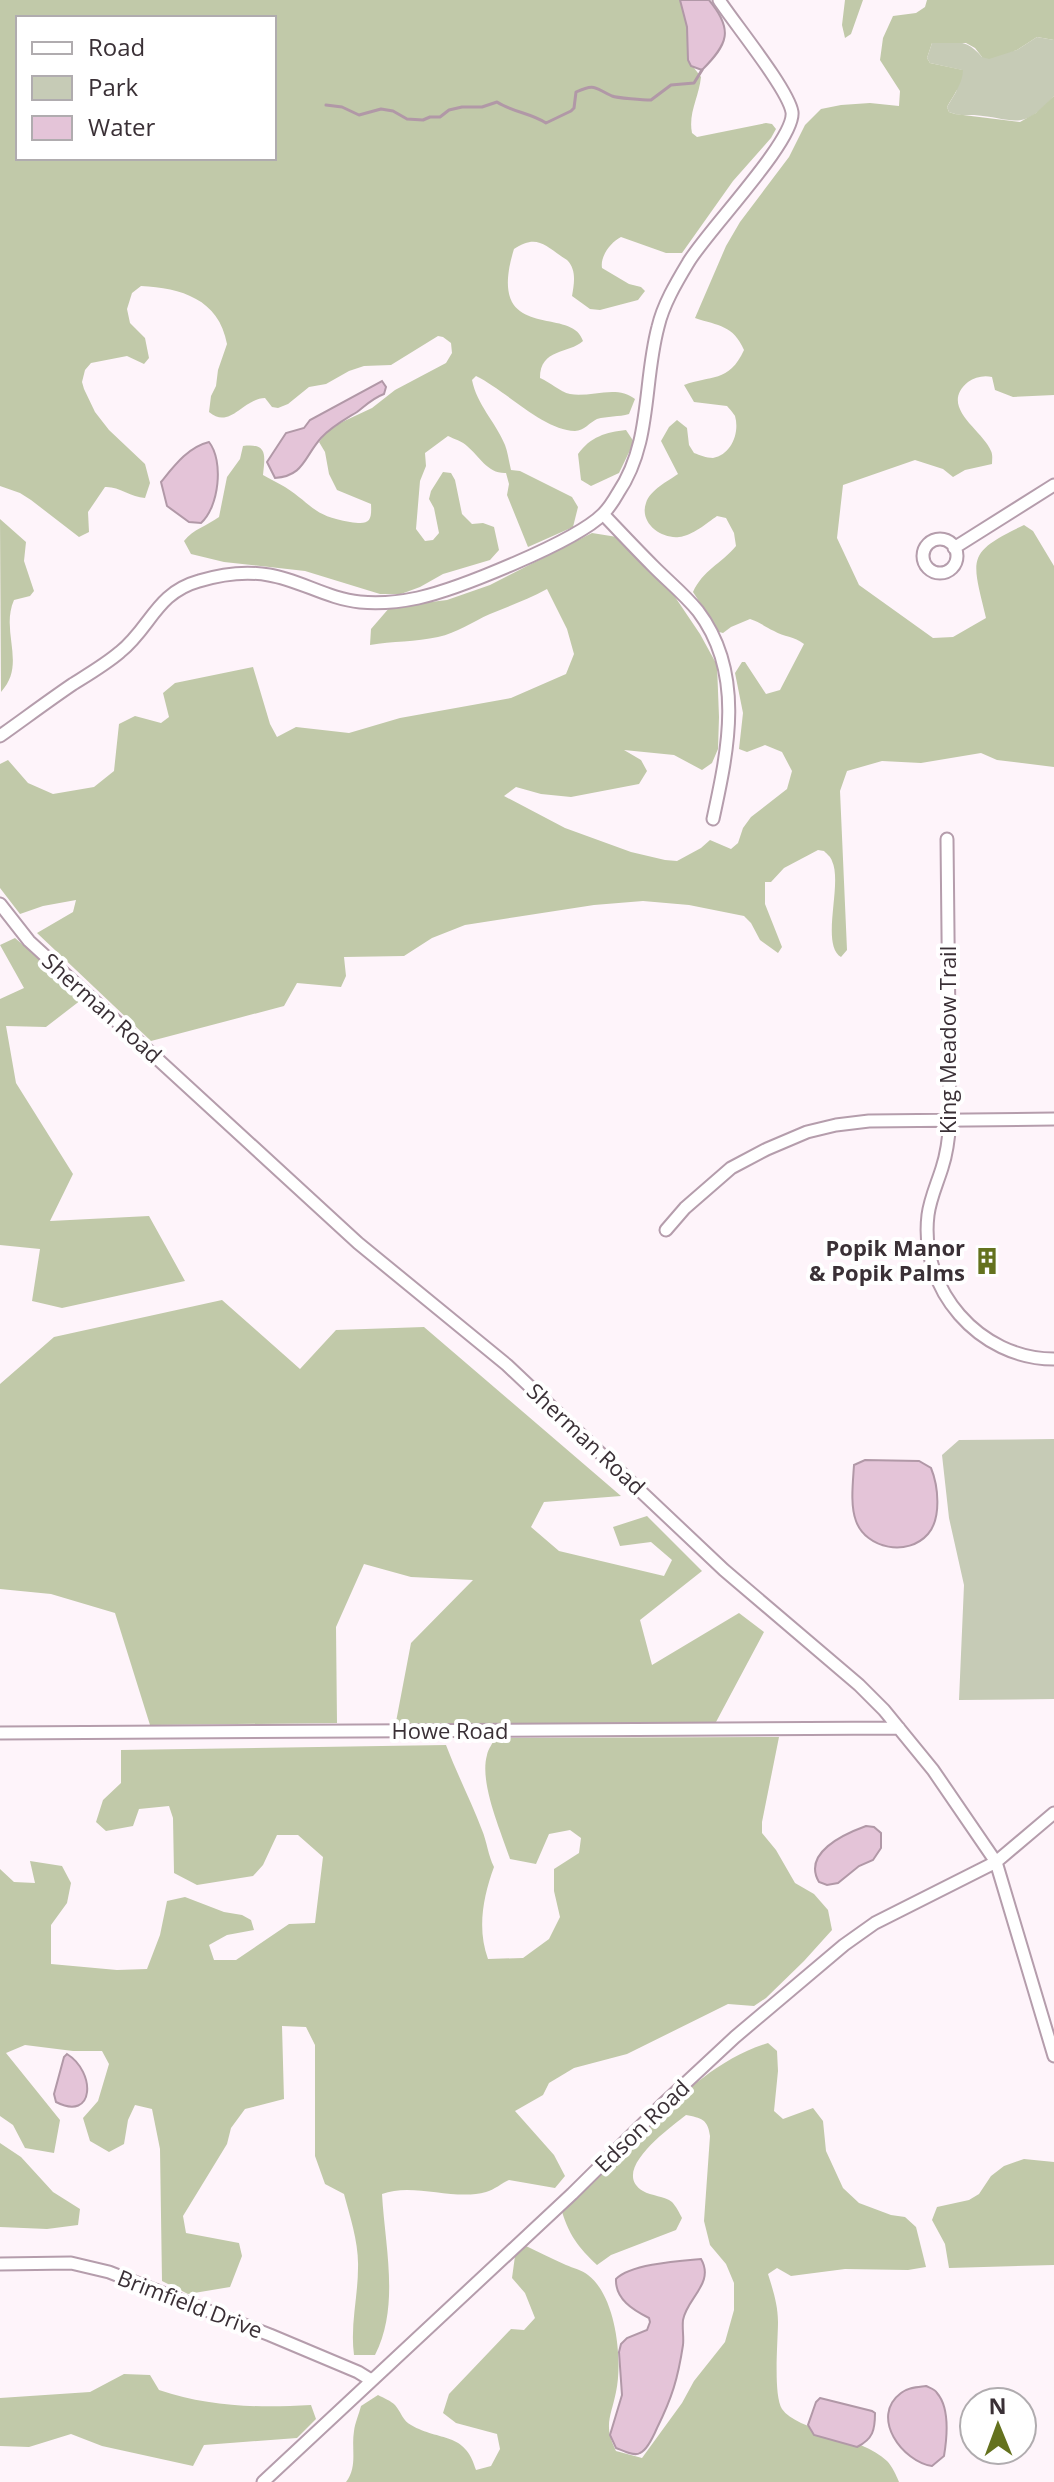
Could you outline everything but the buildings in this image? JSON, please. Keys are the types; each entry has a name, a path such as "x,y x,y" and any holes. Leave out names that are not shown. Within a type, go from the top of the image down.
{"street":[{"path":"0,736 118,654 140,633 164,599 197,581 247,573 271,575 346,601 372,603 420,598 534,554 585,528 603,514 619,492 636,459 643,435 653,351 664,308 689,260 763,166 790,125 792,114 785,95 719,0"},
{"path":"954,548 1054,485"},
{"path":"603,514 698,611 720,654 729,698 730,723 713,819"},
{"name":"King Meadow Trail","path":"947,839 950,1120 945,1157 928,1217 930,1253 942,1293 964,1321 1020,1355 1054,1359"},
{"name":"Sherman Road","path":"0,904 29,941 270,1164 358,1243 507,1365 724,1570 884,1710 933,1770 996,1862 1054,2056"},
{"path":"666,1230 685,1208 731,1168 807,1132 869,1121 1054,1119"},
{"name":"Howe Road","path":"0,1733 899,1728"},
{"name":"Edson Road","path":"263,2482 572,2194 708,2062 844,1945 875,1923 996,1862 1054,1813"},
{"name":"Brimfield Drive","path":"0,2264 71,2263 109,2272 270,2335 371,2380"}],"green space":[{"path":"0,0 680,0 687,27 688,60 701,77 691,119 692,133 697,137 766,123 776,129 733,181 682,253 666,253 621,237 610,246 604,254 602,268 629,284 641,287 645,291 638,300 600,310 590,309 572,296 574,273 567,260 536,242 514,249 508,279 511,299 520,311 576,330 583,341 545,361 540,378 570,394 620,392 635,399 629,414 597,419 575,431 537,417 476,376 472,380 505,445 511,470 520,471 572,497 578,507 573,527 528,547 507,495 509,484 506,473 489,468 465,444 448,436 425,453 426,466 420,481 416,529 425,541 433,540 439,533 429,499 443,472 451,473 462,514 472,524 483,523 494,527 499,550 490,560 443,574 401,594 380,594 305,571 224,562 191,554 184,541 219,517 227,477 240,459 243,446 261,449 264,456 263,475 321,513 338,520 368,521 371,504 337,490 319,442 340,423 372,408 395,390 446,363 452,353 451,343 438,336 391,365 364,366 349,371 326,384 309,387 278,408 272,407 265,398 250,403 230,416 216,417 209,412 211,396 227,344 216,316 207,306 184,293 141,286 132,293 127,309 130,323 145,338 149,358 144,364 127,356 91,363 85,370 82,382 95,412 145,464 150,483 145,498 105,487 88,512 89,532 79,537 20,493 0,486"},
{"path":"845,0 863,0 851,34 845,38 842,25"},
{"path":"927,0 1054,0 1054,40 1037,37 1017,50 989,59 966,43 932,43 927,58 930,63 963,70 960,85 947,107 949,112 955,114 1020,122 1036,113 1054,96 1054,395 1013,397 995,390 989,376 968,382 960,391 960,409 992,453 992,464 965,470 953,477 943,469 915,460 843,485 837,538 859,585 933,638 953,637 986,618 976,570 982,551 1024,525 1033,531 1054,566 1054,767 997,760 981,753 921,763 882,761 847,771 840,791 847,950 841,957 832,940 835,871 830,857 818,850 784,868 771,882 765,882 765,904 782,947 778,953 760,940 744,916 689,905 643,901 594,905 465,925 432,938 404,956 344,957 346,976 341,987 297,983 284,1006 151,1041 37,933 73,912 76,900 20,914 0,888 0,764 8,760 28,783 53,794 94,787 114,771 119,724 135,716 161,723 169,717 163,693 175,683 253,667 270,724 277,737 296,727 349,733 400,718 511,698 566,674 574,654 567,629 547,589 438,637 370,645 371,629 390,607 447,600 490,585 592,533 617,537 669,588 717,665 718,749 712,763 702,770 674,755 624,750 641,760 647,771 639,784 571,797 541,794 516,787 504,796 565,828 631,852 677,861 710,840 731,849 738,843 751,817 787,789 792,771 782,752 765,745 747,752 739,749 743,713 735,673 745,662 766,694 780,690 804,644 750,619 723,633 719,632 693,592 702,578 736,546 734,533 726,518 717,516 689,534 672,537 659,532 649,523 646,503 651,494 678,474 661,441 677,420 687,428 689,445 694,453 705,457 713,458 725,453 735,436 735,416 727,406 694,402 684,385 725,373 744,350 730,331 695,318 726,246 740,222 789,157 805,125 821,109 870,103 899,106 900,91 880,60 883,38 893,16 916,13 925,7"},
{"path":"1037,37 1054,40 1054,96 1043,108 1034,115 1017,120 949,112 947,107 956,92 962,70 930,63 927,58 932,43 965,44 982,57 1017,50"},
{"path":"626,430 634,442 619,473 591,486 581,480 578,454 583,448 599,436"},
{"path":"0,519 26,542 24,561 34,591 30,596 14,600 10,612 12,670 1,692"},
{"path":"15,938 56,973 81,1000 46,1027 6,1026 16,1083 73,1174 50,1221 149,1216 185,1281 62,1308 32,1301 40,1249 0,1245 0,999 24,988 0,945"},
{"path":"222,1300 300,1369 336,1330 424,1327 621,1496 544,1502 531,1527 559,1551 664,1576 672,1560 651,1542 620,1546 613,1527 647,1516 702,1571 640,1620 652,1665 739,1613 764,1632 716,1722 395,1727 411,1643 473,1580 411,1577 364,1564 336,1627 337,1723 150,1725 115,1613 51,1594 0,1589 0,1384 54,1337"},
{"path":"1054,1439 1054,1699 959,1700 964,1585 949,1518 942,1455 959,1440"},
{"path":"779,1737 762,1833 795,1883 814,1894 828,1910 832,1930 804,1961 754,2006 728,2004 627,2054 574,2068 549,2083 543,2095 515,2111 554,2155 565,2176 555,2188 509,2180 489,2191 474,2194 406,2190 382,2194 389,2296 383,2336 375,2355 354,2355 357,2249 344,2194 325,2184 315,2156 315,2045 306,2027 282,2026 284,2099 245,2109 231,2128 227,2144 183,2216 186,2233 239,2243 242,2256 230,2287 188,2294 162,2281 160,2149 152,2109 135,2105 128,2120 124,2144 109,2152 90,2141 83,2118 98,2101 109,2064 102,2051 25,2045 6,2053 60,2120 54,2153 25,2148 13,2125 0,2116 0,1869 14,1882 35,1883 30,1861 62,1866 71,1883 67,1903 51,1925 51,1964 117,1970 147,1969 160,1935 167,1901 185,1897 251,1920 254,1930 227,1935 209,1945 214,1960 236,1960 289,1924 315,1923 323,1857 298,1835 277,1835 263,1865 253,1876 197,1885 174,1873 173,1818 169,1806 139,1809 133,1826 106,1831 96,1822 103,1800 121,1783 121,1750 446,1745 494,1867 483,1913 483,1936 488,1959 523,1958 549,1939 560,1917 554,1891 554,1869 579,1853 581,1838 570,1830 549,1834 536,1864 510,1859 486,1779 487,1755 495,1738"},
{"path":"768,2043 777,2051 774,2111 783,2119 813,2108 823,2121 826,2151 843,2188 859,2203 905,2217 916,2227 926,2267 908,2270 845,2269 791,2276 777,2268 768,2274 778,2316 779,2402 790,2417 801,2423 876,2452 889,2463 899,2482 346,2482 352,2470 354,2431 361,2406 378,2395 395,2405 411,2425 458,2443 471,2458 476,2470 491,2466 500,2449 497,2434 456,2423 443,2413 449,2394 511,2329 524,2330 535,2318 525,2293 512,2278 515,2256 526,2246 586,2273 598,2285 611,2313 618,2346 618,2379 609,2421 610,2434 616,2451 642,2458 694,2381 725,2342 734,2310 734,2283 726,2264 710,2245 704,2221 710,2136 708,2126 700,2118 686,2115 646,2150 633,2172 634,2182 643,2191 669,2200 675,2206 682,2218 676,2230 611,2255 597,2265 574,2240 561,2208 691,2087 719,2066"},
{"path":"0,2143 21,2157 53,2192 80,2209 78,2225 47,2229 0,2227"},
{"path":"1024,2159 1054,2162 1054,2265 949,2268 945,2244 932,2220 937,2207 969,2200 979,2194 991,2176 1004,2166"},
{"path":"124,2374 150,2375 159,2390 215,2403 311,2405 316,2419 297,2438 204,2445 193,2466 102,2446 71,2434 29,2447 0,2446 0,2398 90,2392"}],"water":[{"path":"680,0 709,0 725,28 718,52 702,70 691,66 688,60 687,27"},
{"path":"382,381 386,387 384,394 329,430 292,474 275,478 267,462 286,433 304,428 310,420"},
{"path":"209,442 217,460 215,495 201,523 189,522 167,506 161,482 188,453"},
{"path":"865,1460 919,1461 931,1468 937,1492 937,1511 932,1527 920,1541 910,1546 888,1547 861,1531 852,1501 854,1465"},
{"path":"866,1826 874,1827 881,1833 881,1848 873,1860 859,1866 838,1883 827,1885 819,1882 815,1872 821,1854 837,1840"},
{"path":"67,2054 76,2062 87,2082 84,2100 78,2105 56,2102 54,2094"},
{"path":"701,2259 705,2276 685,2312 679,2368 670,2397 650,2442 637,2454 628,2453 616,2448 610,2435 622,2395 619,2352 627,2338 647,2330 650,2322 622,2298 616,2279 644,2267"},
{"path":"926,2386 935,2390 941,2399 946,2423 944,2456 932,2466 921,2463 901,2447 889,2426 888,2414 901,2393"},
{"path":"820,2398 875,2413 870,2437 857,2447 814,2435 808,2425"}],"waterway":[{"path":"326,105 342,107 359,115 381,109 393,111 407,119 423,120 440,117 449,110 482,107 497,102 546,123 571,111 576,92 583,89 595,88 615,97 651,100 671,85 694,83 702,70"}],"place":[{"name":"Popik Manor & Popik Palms","path":"987,1261"}]}
